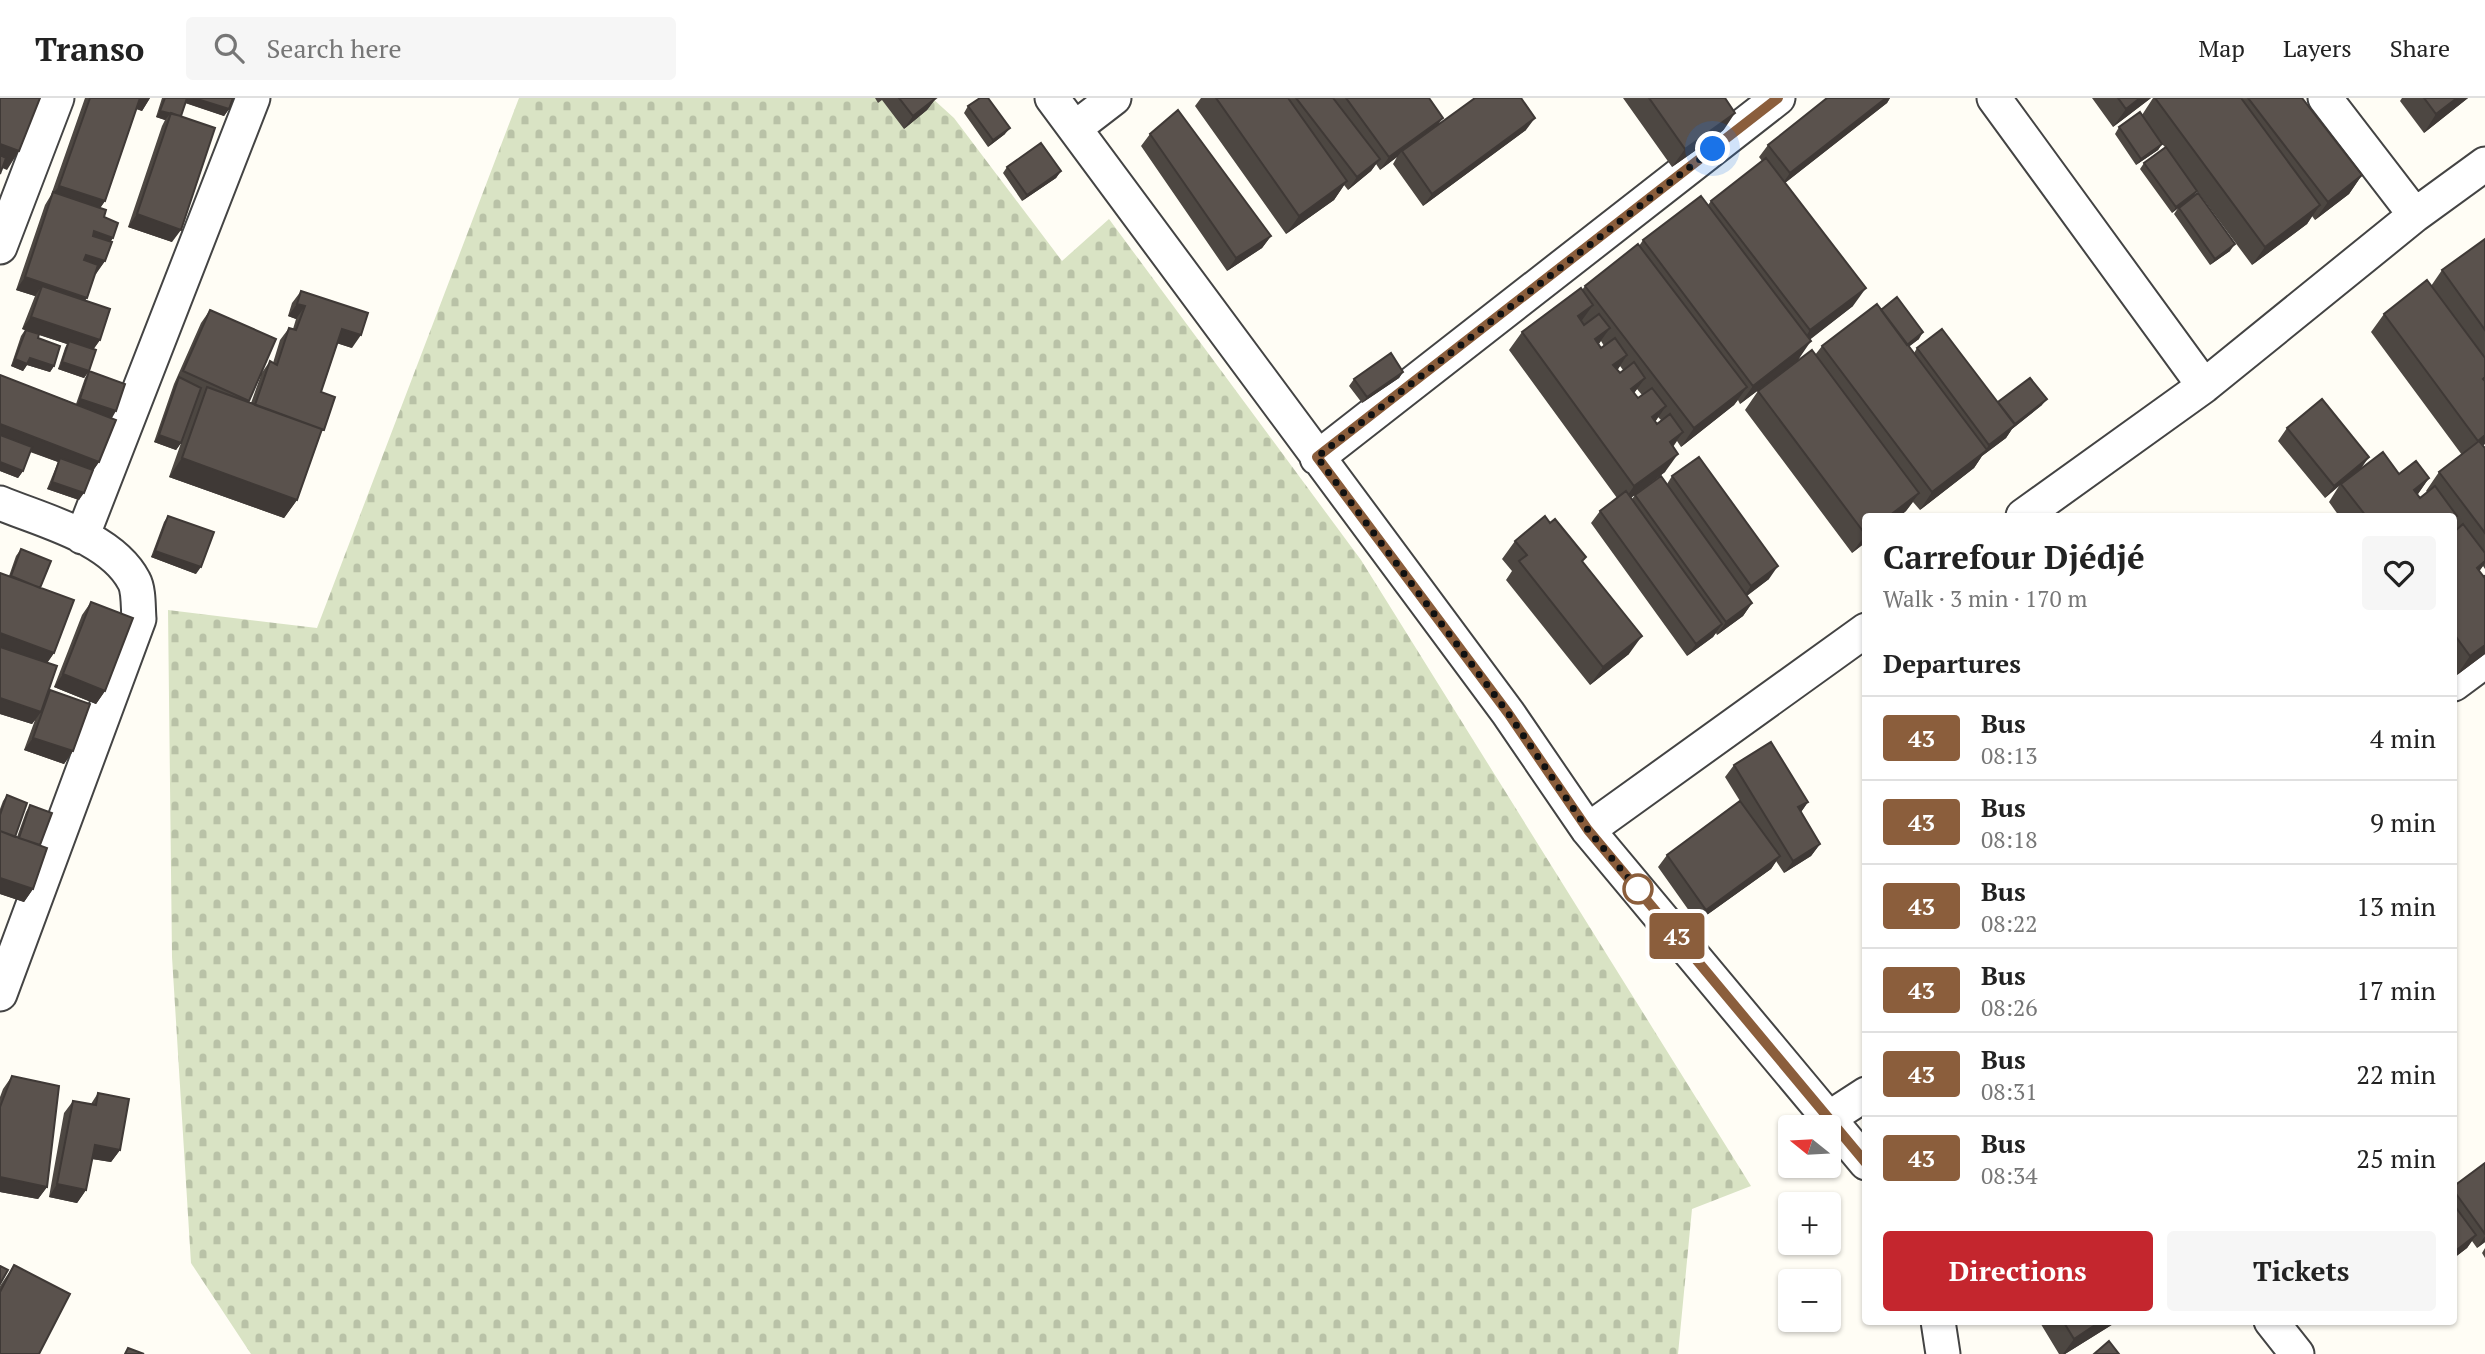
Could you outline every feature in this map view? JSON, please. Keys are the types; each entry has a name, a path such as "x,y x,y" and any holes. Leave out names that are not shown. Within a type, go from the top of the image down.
{"street":[{"path":"0,247 57,98"},
{"path":"82,537 253,98"},
{"path":"1052,98 1508,713 1588,830 1826,1115"},
{"path":"1075,128 1114,98"},
{"path":"1317,457 1778,98"},
{"path":"1994,98 2204,386"},
{"path":"2325,98 2415,215"},
{"path":"2027,513 2204,386 2415,215 2484,167"},
{"path":"0,503 82,537 112,553 135,582 139,619 0,994"},
{"path":"1588,830 1862,633"},
{"path":"2457,682 2485,661"},
{"path":"1834,1115 1862,1097"},
{"path":"1841,1133 1862,1158"},
{"path":"1939,1325 1943,1354"},
{"path":"2274,1325 2297,1354"}],"green space":[{"path":"519,98 932,98 954,118 1062,261 1109,219 1361,560 1751,1186 1692,1209 1678,1354 251,1354 191,1263 172,957 168,610 317,628"}],"building":[{"path":"0,98 40,98 19,151 0,144"},
{"path":"90,98 140,98 105,201 59,186"},
{"path":"165,98 187,98 181,116 160,111"},
{"path":"194,98 233,98 229,109"},
{"path":"899,98 936,98 913,116"},
{"path":"980,98 988,98 1010,128 993,140 968,106"},
{"path":"1216,98 1288,98 1347,181 1299,216"},
{"path":"1296,98 1333,98 1380,159 1357,177"},
{"path":"1346,98 1429,98 1443,118 1389,157"},
{"path":"1475,98 1521,98 1535,118 1432,194 1402,151"},
{"path":"1649,98 1725,98 1735,113 1685,149"},
{"path":"1827,98 1886,98 1790,173 1768,145"},
{"path":"2118,98 2140,98 2126,109"},
{"path":"2155,98 2241,98 2320,205 2265,247"},
{"path":"2248,98 2302,98 2362,175 2328,202"},
{"path":"2424,98 2457,98 2436,114"},
{"path":"1178,110 1271,236 1236,258 1150,134"},
{"path":"2140,112 2162,144 2141,159 2119,127"},
{"path":"171,113 215,128 181,230 137,214"},
{"path":"1041,143 1061,171 1027,195 1007,167"},
{"path":"2166,147 2197,191 2176,207 2144,163"},
{"path":"0,155 6,158 0,174"},
{"path":"1766,158 1866,288 1810,330 1711,201"},
{"path":"53,192 106,210 104,217 118,223 113,238 94,231 93,236 112,242 105,261 86,255 84,260 98,265 87,298 25,277"},
{"path":"2198,193 2235,244 2215,259 2179,208"},
{"path":"1701,196 1811,341 1753,386 1643,240"},
{"path":"2485,239 2485,330 2442,270"},
{"path":"1638,244 1747,387 1694,428 1585,286"},
{"path":"2427,280 2485,358 2485,435 2478,441 2384,314"},
{"path":"42,286 110,309 100,340 31,317"},
{"path":"1581,288 1593,305 1578,316 1584,325 1599,314 1610,328 1595,339 1601,348 1615,338 1627,355 1613,365 1620,373 1634,362 1645,378 1631,389 1638,398 1652,388 1666,406 1652,417 1657,424 1670,414 1683,432 1670,442 1678,454 1634,486 1522,332"},
{"path":"301,291 368,313 361,335 342,329 321,392 335,397 324,430 255,405 270,361 277,365 289,328 296,330 305,306 297,304"},
{"path":"1897,297 1923,332 1907,345 1881,310"},
{"path":"1877,304 1987,450 1932,492 1822,346"},
{"path":"210,310 276,339 249,401 183,371"},
{"path":"1942,329 2015,425 1989,445 1917,348"},
{"path":"26,330 39,334 38,338 60,346 54,366 30,358 27,364 15,359"},
{"path":"69,341 96,350 89,371 62,362"},
{"path":"1812,350 1919,493 1893,513 1862,513 1862,530 1758,391"},
{"path":"1391,353 1403,372 1367,397 1354,379"},
{"path":"89,371 125,384 116,411 80,399"},
{"path":"0,375 116,420 99,462 0,424"},
{"path":"179,377 201,388 181,443 159,435"},
{"path":"2030,378 2047,399 2015,424 1998,402"},
{"path":"207,387 322,429 297,500 182,458"},
{"path":"2322,399 2369,457 2334,486 2287,428"},
{"path":"0,435 32,447 23,471 0,462"},
{"path":"2479,441 2485,448 2485,533 2439,472"},
{"path":"2383,452 2399,474 2416,461 2429,478 2414,490 2420,498 2435,486 2455,513 2364,513 2341,484"},
{"path":"1699,457 1778,566 1751,586 1672,476"},
{"path":"60,458 93,470 84,493 52,482"},
{"path":"1661,476 1752,603 1726,622 1635,495"},
{"path":"1626,491 1722,624 1696,644 1600,511"},
{"path":"168,516 214,532 201,567 155,551"},
{"path":"1545,516 1550,523 1555,519 1586,557 1582,561 1642,636 1603,667 1519,561 1527,555 1515,541"},
{"path":"2463,524 2485,553 2485,561 2477,568 2485,576 2485,645 2470,656 2457,638 2457,529"},
{"path":"21,549 51,561 40,588 11,576"},
{"path":"0,573 74,600 54,653 0,633"},
{"path":"91,602 133,618 105,691 63,674"},
{"path":"0,647 57,666 41,712 0,698"},
{"path":"50,690 90,704 73,751 33,738"},
{"path":"1771,742 1808,802 1798,807 1820,844 1793,861 1734,765"},
{"path":"7,795 27,803 15,837 0,831 0,815"},
{"path":"1740,801 1780,856 1706,910 1667,855"},
{"path":"30,805 52,813 40,845 19,838"},
{"path":"0,831 47,848 33,889 0,878"},
{"path":"12,1076 59,1086 47,1187 0,1177 0,1107"},
{"path":"98,1093 129,1099 120,1150 95,1145 86,1190 57,1184 73,1101 96,1105"},
{"path":"2485,1163 2485,1234 2457,1195 2457,1184"},
{"path":"2457,1209 2476,1235 2457,1250"},
{"path":"14,1265 70,1294 39,1354 0,1354 0,1292"},
{"path":"0,1266 8,1270 0,1284"},
{"path":"2065,1325 2095,1325 2074,1339"},
{"path":"2109,1341 2119,1354 2094,1354"},
{"path":"128,1348 144,1354 125,1354"}],"bus line":[{"name":"43","path":"1778,98 1317,457 1508,713 1588,830 1862,1158"}],"route":[{"path":"1638,889 1641,893 1588,830 1508,713 1317,457 1713,149"}]}
